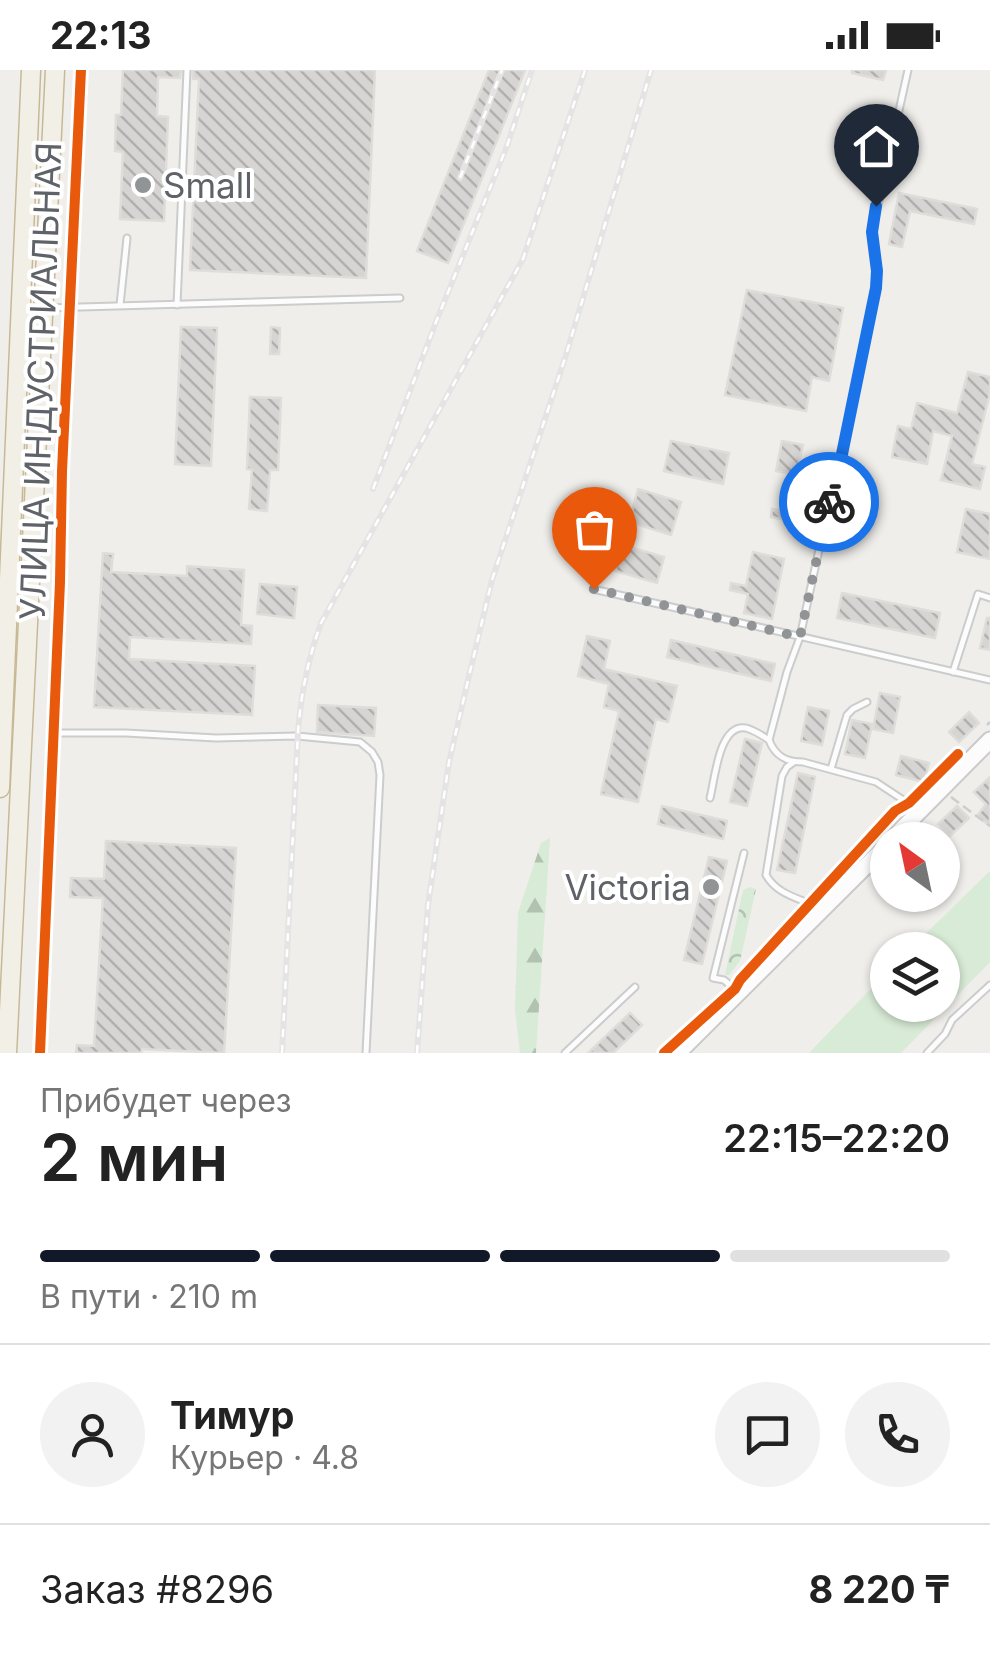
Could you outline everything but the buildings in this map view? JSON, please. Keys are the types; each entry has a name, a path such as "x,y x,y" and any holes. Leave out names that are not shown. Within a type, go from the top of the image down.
{"highway":[{"path":"0,788 4,584 31,70"},
{"path":"7,1053 55,70"}],"main road":[{"path":"909,822 989,729"},
{"path":"678,1053 870,861"}],"street":[{"name":"УЛИЦА ИНДУСТРИАЛЬНАЯ","path":"40,1053 81,70"}],"lane":[{"path":"176,304 187,70"},
{"path":"908,70 872,232 876,288 842,454 800,637 770,740 778,756 876,782 920,811"},
{"path":"120,306 127,238"},
{"path":"44,308 400,298"},
{"path":"594,589 990,680"},
{"path":"953,672 978,594 990,598"},
{"path":"831,770 847,715 868,702"},
{"path":"710,798 727,735 745,728 770,740"},
{"path":"54,733 216,738 298,736 360,742 372,752 380,775 366,1053"},
{"path":"794,762 782,776 766,875 774,888 822,910"},
{"path":"739,994 724,980 713,978 744,854"},
{"path":"927,1053 952,1020 990,985"},
{"path":"566,1053 635,986"}],"path":[{"path":"940,790 990,826"}],"green space":[{"path":"550,838 536,1053 520,1053 515,1010 518,913 541,843"},
{"path":"990,871 990,962 960,993 960,932 927,932 948,912 960,912 960,900"},
{"path":"756,889 740,961 725,975 743,890"},
{"path":"870,990 870,1022 931,1022 901,1053 809,1053"}],"railway":[{"path":"460,178 502,70"},
{"path":"373,489 507,146 532,70"},
{"path":"282,1053 298,732 316,636 523,259 585,70"},
{"path":"417,1053 428,905 449,762 469,676 492,580 566,355 651,70"}],"cycle path":[{"path":"40,1053 81,70"},
{"path":"664,1053 735,989 895,811 909,803 958,754"}],"way so far":[{"path":"594,589 800,637 829,502"}],"place":[{"name":"Small","path":"143,185"},
{"name":"Victoria","path":"711,887"}],"route":[{"path":"829,502 876,288 872,232 876,206"}]}
